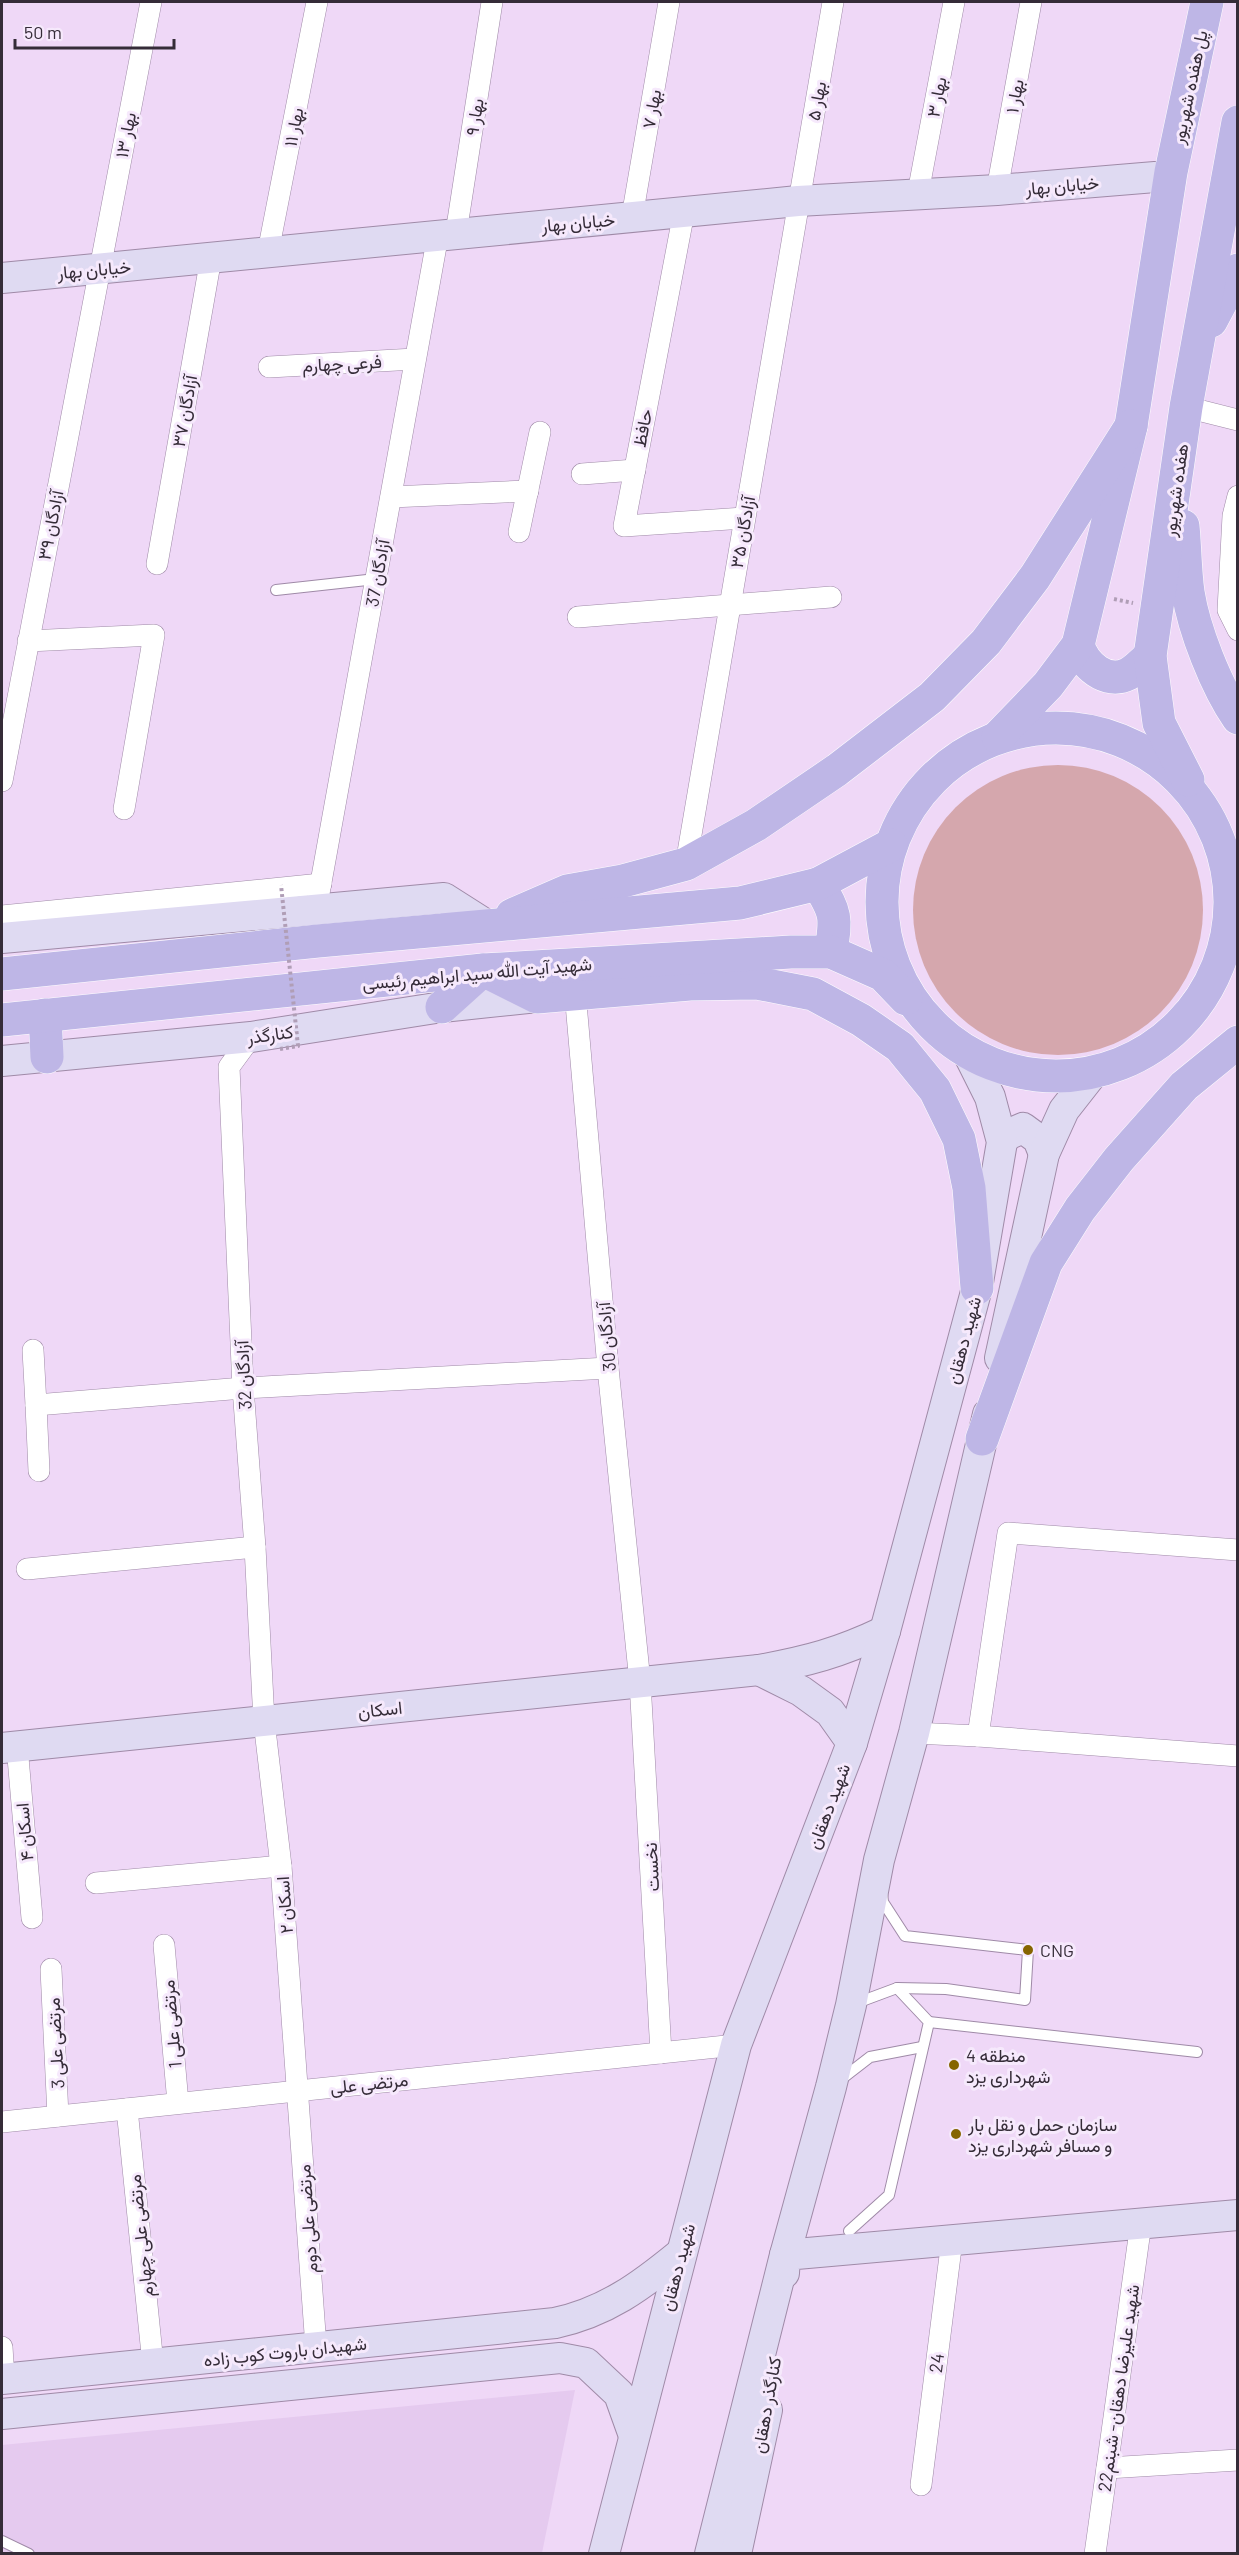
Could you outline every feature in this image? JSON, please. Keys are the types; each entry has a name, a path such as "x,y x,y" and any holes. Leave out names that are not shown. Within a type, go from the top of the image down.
{"main road":[{"path":"998,736 1050,727 1094,731 1136,745 1172,770 1225,825 1230,916 1229,958 1191,1013 1146,1051 1093,1073 1050,1077 1008,1071 969,1054 929,1023 901,984 885,939 881,891 891,845 915,798 952,761 998,736 1048,685 1078,645 1131,426 1148,318 1163,175 1192,2"},
{"name":"پل هفده شهریور","path":"1163,175 1207,2"},
{"name":"هفده شهریور","path":"1195,795 1159,723 1150,656 1186,407 1238,122"},
{"path":"1198,346 1238,270"},
{"path":"488,926 567,891 623,881 686,864 756,825 837,770 932,697 986,642 1035,577 1131,426"},
{"path":"1179,467 1188,592 1206,652 1219,685 1238,718"},
{"path":"1078,645 1082,658 1087,664 1113,678 1128,674 1150,656"},
{"path":"2,974 740,903 818,884 891,845"},
{"path":"818,884 830,903 836,920 831,952"},
{"name":"شهید آیت الله سید ابراهیم رئیسی","path":"2,1020 483,970 779,952 831,952 883,975 929,1023"},
{"path":"442,1007 483,970 537,997 690,984 757,983 813,994 861,1020 900,1047 935,1090 959,1140 969,1188 977,1288"},
{"path":"45,1015 47,1057"},
{"path":"982,1439 1046,1263 1080,1209 1119,1160 1184,1086 1238,1042"}],"street":[{"name":"بهار ۱۳","path":"99,269 151,2"},
{"name":"بهار ۱۱","path":"268,252 317,2"},
{"name":"بهار ۹","path":"447,234 492,2"},
{"name":"بهار ۷","path":"632,217 669,2"},
{"name":"بهار ۵","path":"798,201 833,2"},
{"name":"بهار ۳","path":"918,193 954,2"},
{"name":"بهار ۱","path":"997,190 1031,2"},
{"name":"خیابان بهار","path":"2,278 798,201 997,190 1163,175"},
{"name":"آزادگان ۳۵","path":"686,864 798,201"},
{"name":"حافظ","path":"684,212 624,526 744,518"},
{"name":"آزادگان 37","path":"319,897 415,358 447,234"},
{"name":"آزادگان ۳۷","path":"157,564 211,258"},
{"name":"آزادگان ۳۹","path":"2,781 99,269"},
{"name":"فرعی چهارم","path":"269,367 415,358"},
{"path":"1186,407 1238,420"},
{"path":"519,532 540,432"},
{"path":"582,474 635,470"},
{"path":"391,497 528,490"},
{"path":"1238,496 1233,516 1228,610 1238,630"},
{"path":"578,617 831,597"},
{"path":"28,640 154,635 124,808"},
{"path":"2,916 319,897 444,898 488,926"},
{"path":"2,938 319,897"},
{"name":"آزادگان 30","path":"575,992 608,1368 640,1682"},
{"name":"کنارگذر","path":"2,1061 251,1037 442,1007 537,997"},
{"name":"آزادگان 32","path":"251,1037 229,1067 243,1388 255,1547 264,1721"},
{"name":"شهید دهقان","path":"604,2553 633,2433 736,2045 852,1743 885,1631 977,1288 1002,1142 990,1098 969,1054"},
{"name":"شهید دهقان","path":"710,2553 851,2005 879,1860 914,1733 982,1439 1044,1154 1064,1110 1093,1073"},
{"path":"1002,1142 1007,1135 1023,1128 1038,1139 1044,1154"},
{"path":"33,1350 39,1471"},
{"path":"36,1405 243,1388 608,1368"},
{"path":"978,1736 1008,1533 1238,1550"},
{"path":"27,1569 255,1547"},
{"name":"اسکان","path":"9,1747 759,1670 813,1660 851,1647 885,1631"},
{"path":"759,1670 801,1691 830,1712 852,1743"},
{"name":"نخست","path":"640,1682 661,2053"},
{"name":"اسکان ۲","path":"264,1721 281,1866 297,2091"},
{"path":"914,1733 1238,1756"},
{"name":"اسکان ۴","path":"9,1747 32,1918"},
{"path":"96,1882 281,1866"},
{"name":"مرتضی علی 1","path":"164,1945 178,2103"},
{"name":"مرتضی علی 3","path":"51,1969 58,2116"},
{"name":"مرتضی علی","path":"2,2122 736,2045"},
{"name":"مرتضی علی دوم","path":"297,2091 316,2347"},
{"name":"مرتضی علی چهارم","path":"127,2109 153,2364"},
{"path":"786,2255 1238,2215"},
{"name":"شهید علیرضا دهقان- شبنم22","path":"1095,2553 1141,2223"},
{"name":"24","path":"921,2485 952,2240"},
{"name":"شهیدان باروت کوب زاده","path":"3,2379 568,2320 614,2302 640,2287 680,2254"},
{"name":"کنارگذر دهقان","path":"736,2553 771,2388 786,2255"},
{"path":"560,2358 575,2343 575,2328 568,2320"},
{"path":"2,2347 3,2379"},
{"path":"560,2358 586,2363 619,2394 633,2433"},
{"name":"شهیدان باروت کوب زاده","path":"2,2414 560,2358"},
{"path":"1107,2468 1238,2460"}],"lane":[{"path":"276,590 376,579"},
{"path":"851,2005 897,1988 946,1989 1025,2000 1028,1950 905,1936 883,1902 879,1860"},
{"path":"897,1988 929,2022 1197,2052"},
{"path":"849,2231 889,2195 929,2022"},
{"path":"831,2087 870,2057 922,2047"},
{"path":"2,2541 28,2553"}],"path":[{"path":"280,1049 298,1046 281,885"}],"shaded area":[{"path":"1058,765 1086,768 1114,776 1139,789 1161,807 1179,829 1192,854 1200,882 1203,910 1200,938 1192,966 1179,991 1161,1013 1139,1031 1114,1044 1086,1052 1058,1055 1030,1052 1002,1044 977,1031 955,1013 937,991 924,966 916,938 913,910 916,882 924,854 937,829 955,807 977,789 1002,776 1030,768"},
{"path":"575,2390 542,2553 2,2554 2,2445"}],"place":[{"name":"CNG","path":"1028,1950"},
{"name":"منطقه 4 شهرداری یزد","path":"954,2065"},
{"name":"سازمان حمل و نقل بار و مسافر شهرداری یزد","path":"956,2134"}]}
